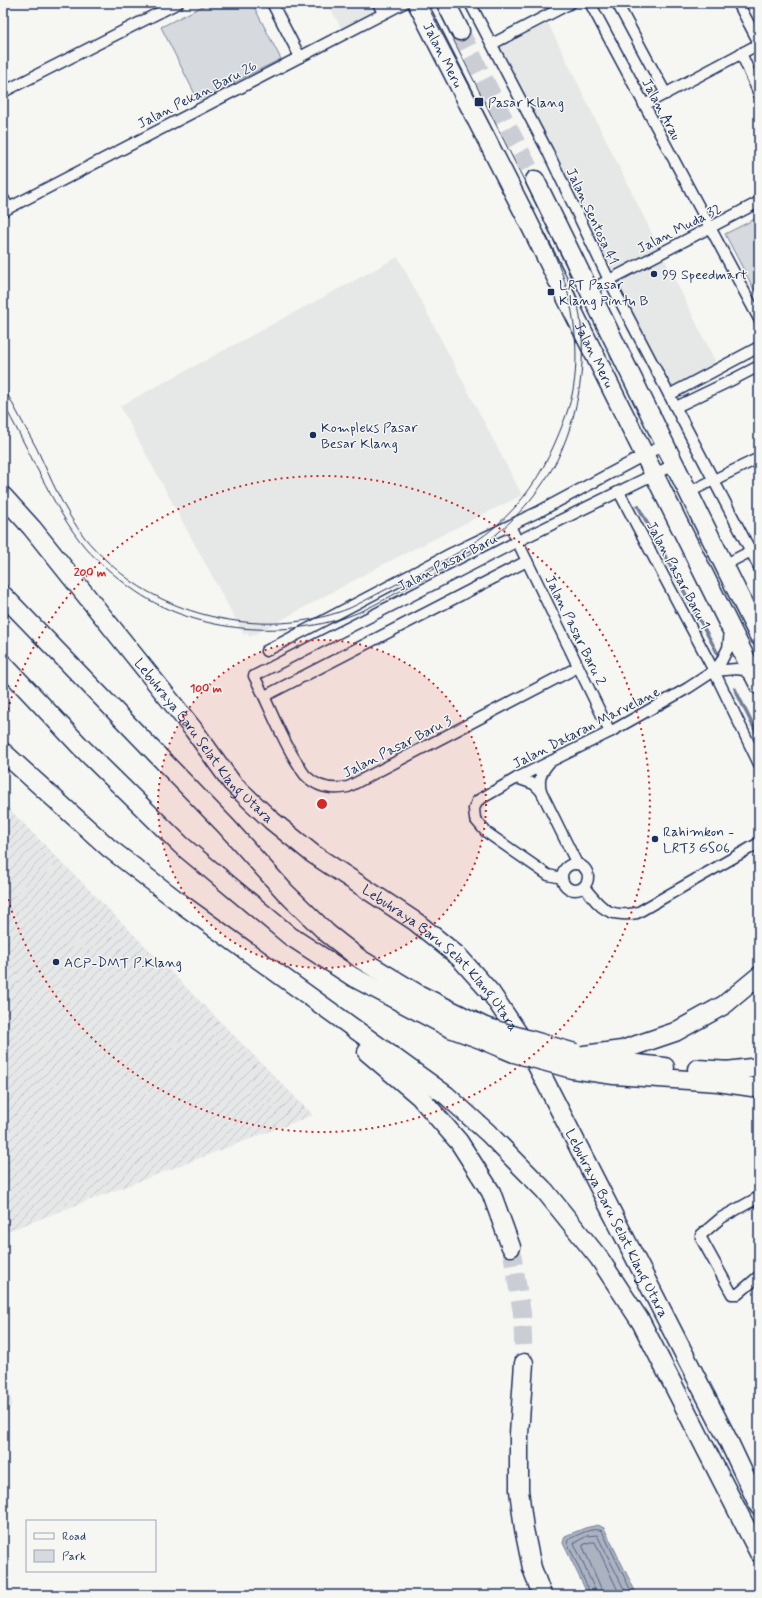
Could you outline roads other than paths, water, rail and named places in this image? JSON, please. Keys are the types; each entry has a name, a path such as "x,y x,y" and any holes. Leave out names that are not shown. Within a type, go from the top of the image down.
{"highway":[{"name":"Jalan Meru","path":"417,3 645,455 758,684"},
{"name":"Jalan Meru","path":"446,3 460,31"},
{"name":"Jalan Meru","path":"535,180 759,636"},
{"name":"Lebuhraya Baru Selat Klang Utara","path":"3,496 32,528 193,729 232,783 271,820 313,854 416,922 459,957 491,993 528,1048 728,1440 759,1506"},
{"name":"Lebuhraya Baru Selat Klang Utara","path":"3,595 226,826 285,892 327,933 360,959 484,1033"},
{"name":"Lebuhraya Baru Selat Klang Utara","path":"3,664 81,747 181,844 290,936 353,977 444,1025 484,1033"},
{"name":"Lebuhraya Baru Selat Klang Utara","path":"3,752 109,848 179,902 284,979 446,1095 488,1133 545,1191 599,1258 641,1322 759,1553"},
{"path":"740,991 759,966"},
{"path":"577,1059 622,1050 675,1032 724,1005 759,976"},
{"path":"284,979 420,1097 438,1116 459,1142 491,1192 511,1247"},
{"path":"484,1033 577,1059 614,1075 718,1082 759,1088"},
{"path":"577,1059 730,1070"},
{"path":"614,1075 671,1076 759,1067"},
{"path":"524,1363 519,1434 519,1490 524,1529 532,1568 542,1595"},
{"path":"728,1440 748,1458 759,1477"}],"street":[{"path":"3,92 178,3"},
{"path":"272,3 300,57"},
{"path":"378,3 383,13"},
{"name":"Jalan Pekan Baru 26","path":"6,209 404,3"},
{"name":"Jalan Sentosa 41","path":"470,3 548,152 609,280 669,395 714,481 755,549 759,567"},
{"path":"492,44 571,3"},
{"name":"Jalan Arau","path":"590,3 759,319"},
{"name":"Jalan Arau","path":"617,3 666,94"},
{"path":"644,105 759,43 738,3"},
{"path":"741,54 759,94"},
{"path":"3,198 6,209"},
{"name":"Jalan Muda 32","path":"590,290 759,202"},
{"path":"669,395 759,347"},
{"path":"676,407 759,366"},
{"path":"266,651 452,553 536,513 665,444"},
{"path":"689,492 759,458"},
{"name":"Jalan Pasar Baru","path":"254,676 518,541 675,464"},
{"name":"Jalan Pasar Baru 1","path":"619,492 714,671 759,764"},
{"name":"Jalan Pasar Baru 2","path":"510,526 610,732"},
{"path":"724,565 755,549"},
{"path":"265,696 527,561"},
{"path":"714,671 726,654 731,629"},
{"name":"Jalan Pasar Baru 3","path":"254,676 265,696 286,745 306,776 322,786 335,790 348,787 578,666"},
{"path":"714,671 736,669 744,670 758,684"},
{"name":"Jalan Dataran Marvelane","path":"562,878 548,875 486,832 475,819 474,809 477,801 517,778 610,732 662,704 714,671"},
{"path":"549,763 541,774 541,791 577,864 584,868 588,875 588,880 584,887 572,890 565,886 562,874 566,868 573,864 577,864"},
{"path":"517,778 534,784 541,791"},
{"path":"584,887 596,902 610,912 622,916 637,914 759,843"},
{"path":"759,1197 721,1218 703,1232 701,1238 732,1294 738,1294 759,1276"}],"water":[{"path":"598,1525 604,1528 637,1595 588,1595 563,1543 565,1536 585,1528"}],"waterway":[{"path":"638,506 718,654"},
{"path":"735,689 759,738"}],"tunnel":[{"path":"460,31 535,180"},
{"path":"511,1247 522,1313 524,1363"}],"tram line":[{"path":"426,3 493,131"},
{"path":"3,403 62,514 73,532 90,553 131,588 155,603 208,623 237,628 294,628 349,616 374,605 456,563 482,546 519,513 540,488 549,474 557,460 570,428 575,411 581,377 582,342 579,309 565,262 435,3"},
{"path":"3,386 37,449 64,506 77,528 102,556 134,583 158,597 184,608 211,616 239,621 267,623 296,622 323,617 350,608 438,564 474,543 506,517 523,498 543,468 557,439 568,408 575,379 576,363 574,328 568,294 564,278 544,233"}],"place":[{"name":"Pasar Klang","path":"479,102"},
{"name":"99 Speedmart","path":"654,274"},
{"name":"LRT Pasar Klang Pintu B","path":"551,292"},
{"name":"Kompleks Pasar Besar Klang","path":"313,435"},
{"name":"Rahimkon - LRT3 GS06","path":"655,839"},
{"name":"ACP-DMT P.Klang","path":"56,962"}]}
